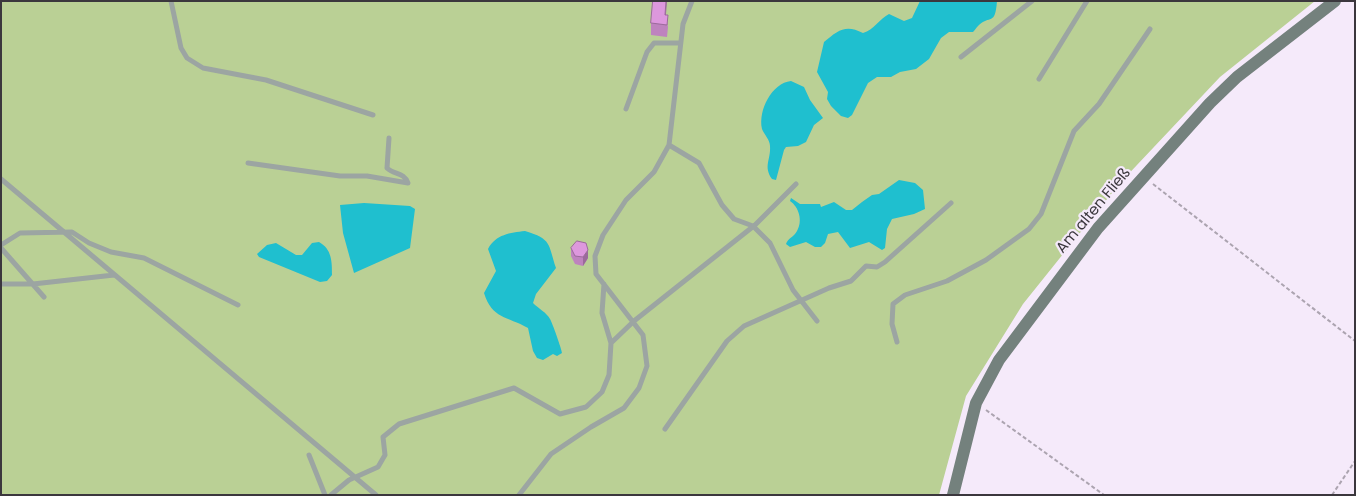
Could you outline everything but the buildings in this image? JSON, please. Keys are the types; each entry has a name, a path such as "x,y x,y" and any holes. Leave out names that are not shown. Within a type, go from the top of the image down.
{"main road":[{"name":"Am alten Fließ","path":"953,495 976,403 999,360 1043,298 1098,228 1210,103 1237,77 1336,1"}],"lane":[{"path":"171,1 181,48 186,58 203,68 266,80 373,115"},
{"path":"519,495 551,454 591,427 624,408 640,388 647,366 643,335 596,274 595,256 603,235 626,200 654,172 669,145 683,24 692,1"},
{"path":"962,57 1032,1"},
{"path":"1038,79 1087,1"},
{"path":"897,342 892,324 893,304 905,295 947,282 986,260 1029,228 1040,214 1074,131 1099,104 1150,29"},
{"path":"626,109 647,52 654,43 680,43"},
{"path":"248,163 340,176 367,176 408,183 406,178 387,168 389,138"},
{"path":"669,145 699,163 722,205 734,219 753,226 770,243 801,301 817,321"},
{"path":"1,179 376,495"},
{"path":"611,344 634,321 753,226 796,184"},
{"path":"665,429 735,332 744,326 851,281 866,266 877,267 951,203"},
{"path":"44,297 1,246 20,233 72,232 89,243 112,252 144,258 238,305"},
{"path":"1,284 33,284 114,274"},
{"path":"331,495 349,480 378,467 384,455 383,437 399,424 514,388 560,414 586,407 602,392 609,375 611,344 602,313 604,284"},
{"path":"309,455 325,495"}],"path":[{"path":"1143,176 1355,341"},
{"path":"976,403 1104,495"},
{"path":"1332,495 1355,461"}],"green space":[{"path":"1,1 1315,1 1220,77 1120,183 1023,304 966,396 939,495 1,495"}],"water":[{"path":"920,1 997,1 995,14 991,19 982,23 973,32 949,32 941,38 929,59 916,69 900,72 891,77 877,77 868,83 852,115 848,118 841,116 827,99 828,92 817,72 824,42 842,30 852,29 863,33 867,32 889,14 904,21 912,18"},
{"path":"791,81 804,87 810,100 823,118 814,125 806,142 798,146 786,147 776,180 772,179 768,170 770,144 762,129 762,114 772,92 784,83"},
{"path":"899,180 915,183 923,190 925,209 914,214 892,219 887,229 885,248 882,250 869,242 850,248 838,232 828,234 825,243 821,247 815,247 806,242 790,247 786,244 796,233 800,223 798,210 790,201 791,198 800,204 820,204 821,207 834,202 846,210 852,210 872,195 879,194"},
{"path":"364,203 410,206 415,209 410,248 354,273 343,233 340,205"},
{"path":"525,231 540,237 548,243 556,268 536,294 533,303 550,319 562,353 557,356 553,354 543,360 537,358 533,351 528,328 501,316 491,308 484,293 496,271 488,249 491,244 504,235"},
{"path":"319,242 327,248 331,261 332,275 327,281 320,282 259,257 257,254 267,245 276,243 296,255 302,255 312,243"}]}
